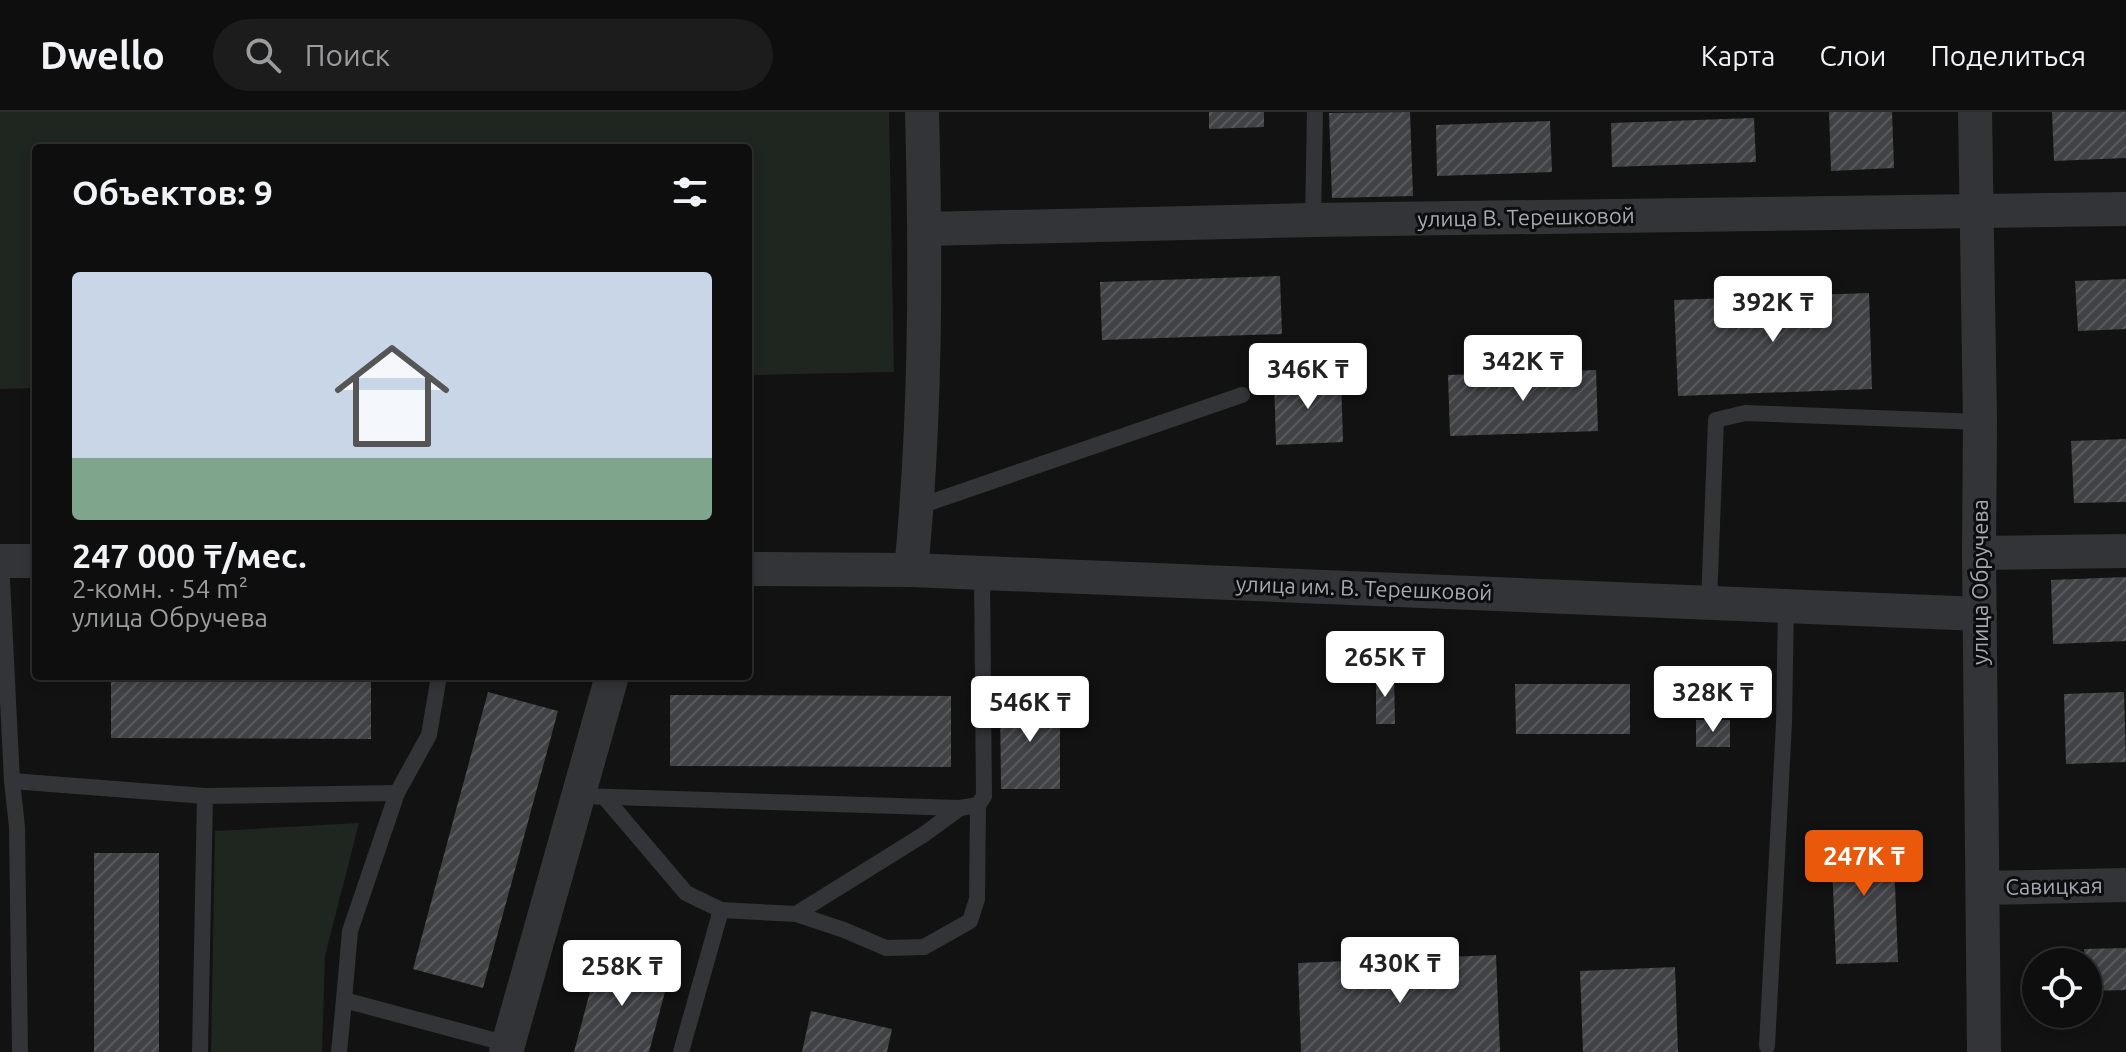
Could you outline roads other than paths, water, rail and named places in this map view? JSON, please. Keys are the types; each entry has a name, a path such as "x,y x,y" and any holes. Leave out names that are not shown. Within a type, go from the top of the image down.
{"street":[{"path":"911,570 917,507 925,229 922,112"},
{"name":"улица Обручева","path":"1975,112 1984,1052"},
{"name":"улица В. Терешковой","path":"925,229 1313,220 2126,209"},
{"path":"1979,553 2126,551"},
{"path":"0,560 32,561"},
{"name":"улица им. В. Терешковой","path":"752,569 911,570 1980,614"},
{"path":"507,1048 593,797 611,680"},
{"name":"Савицкая","path":"1983,888 2126,885"}],"lane":[{"path":"1313,220 1315,112"},
{"path":"917,507 1242,395"},
{"path":"1709,603 1716,420 1745,413 1980,422"},
{"path":"0,560 17,827 20,1052"},
{"path":"593,797 686,893 721,910 796,914 886,948 924,947 970,921 977,899 978,805 984,796 982,573"},
{"path":"1767,1046 1784,723 1786,605"},
{"path":"339,1052 350,931 397,793 429,735 438,680"},
{"path":"12,781 205,796 397,793"},
{"path":"200,1052 205,796"},
{"path":"593,797 960,808 978,805"},
{"path":"796,914 923,835 960,808"},
{"path":"681,1052 721,910"},
{"path":"344,1000 507,1048"}]}
